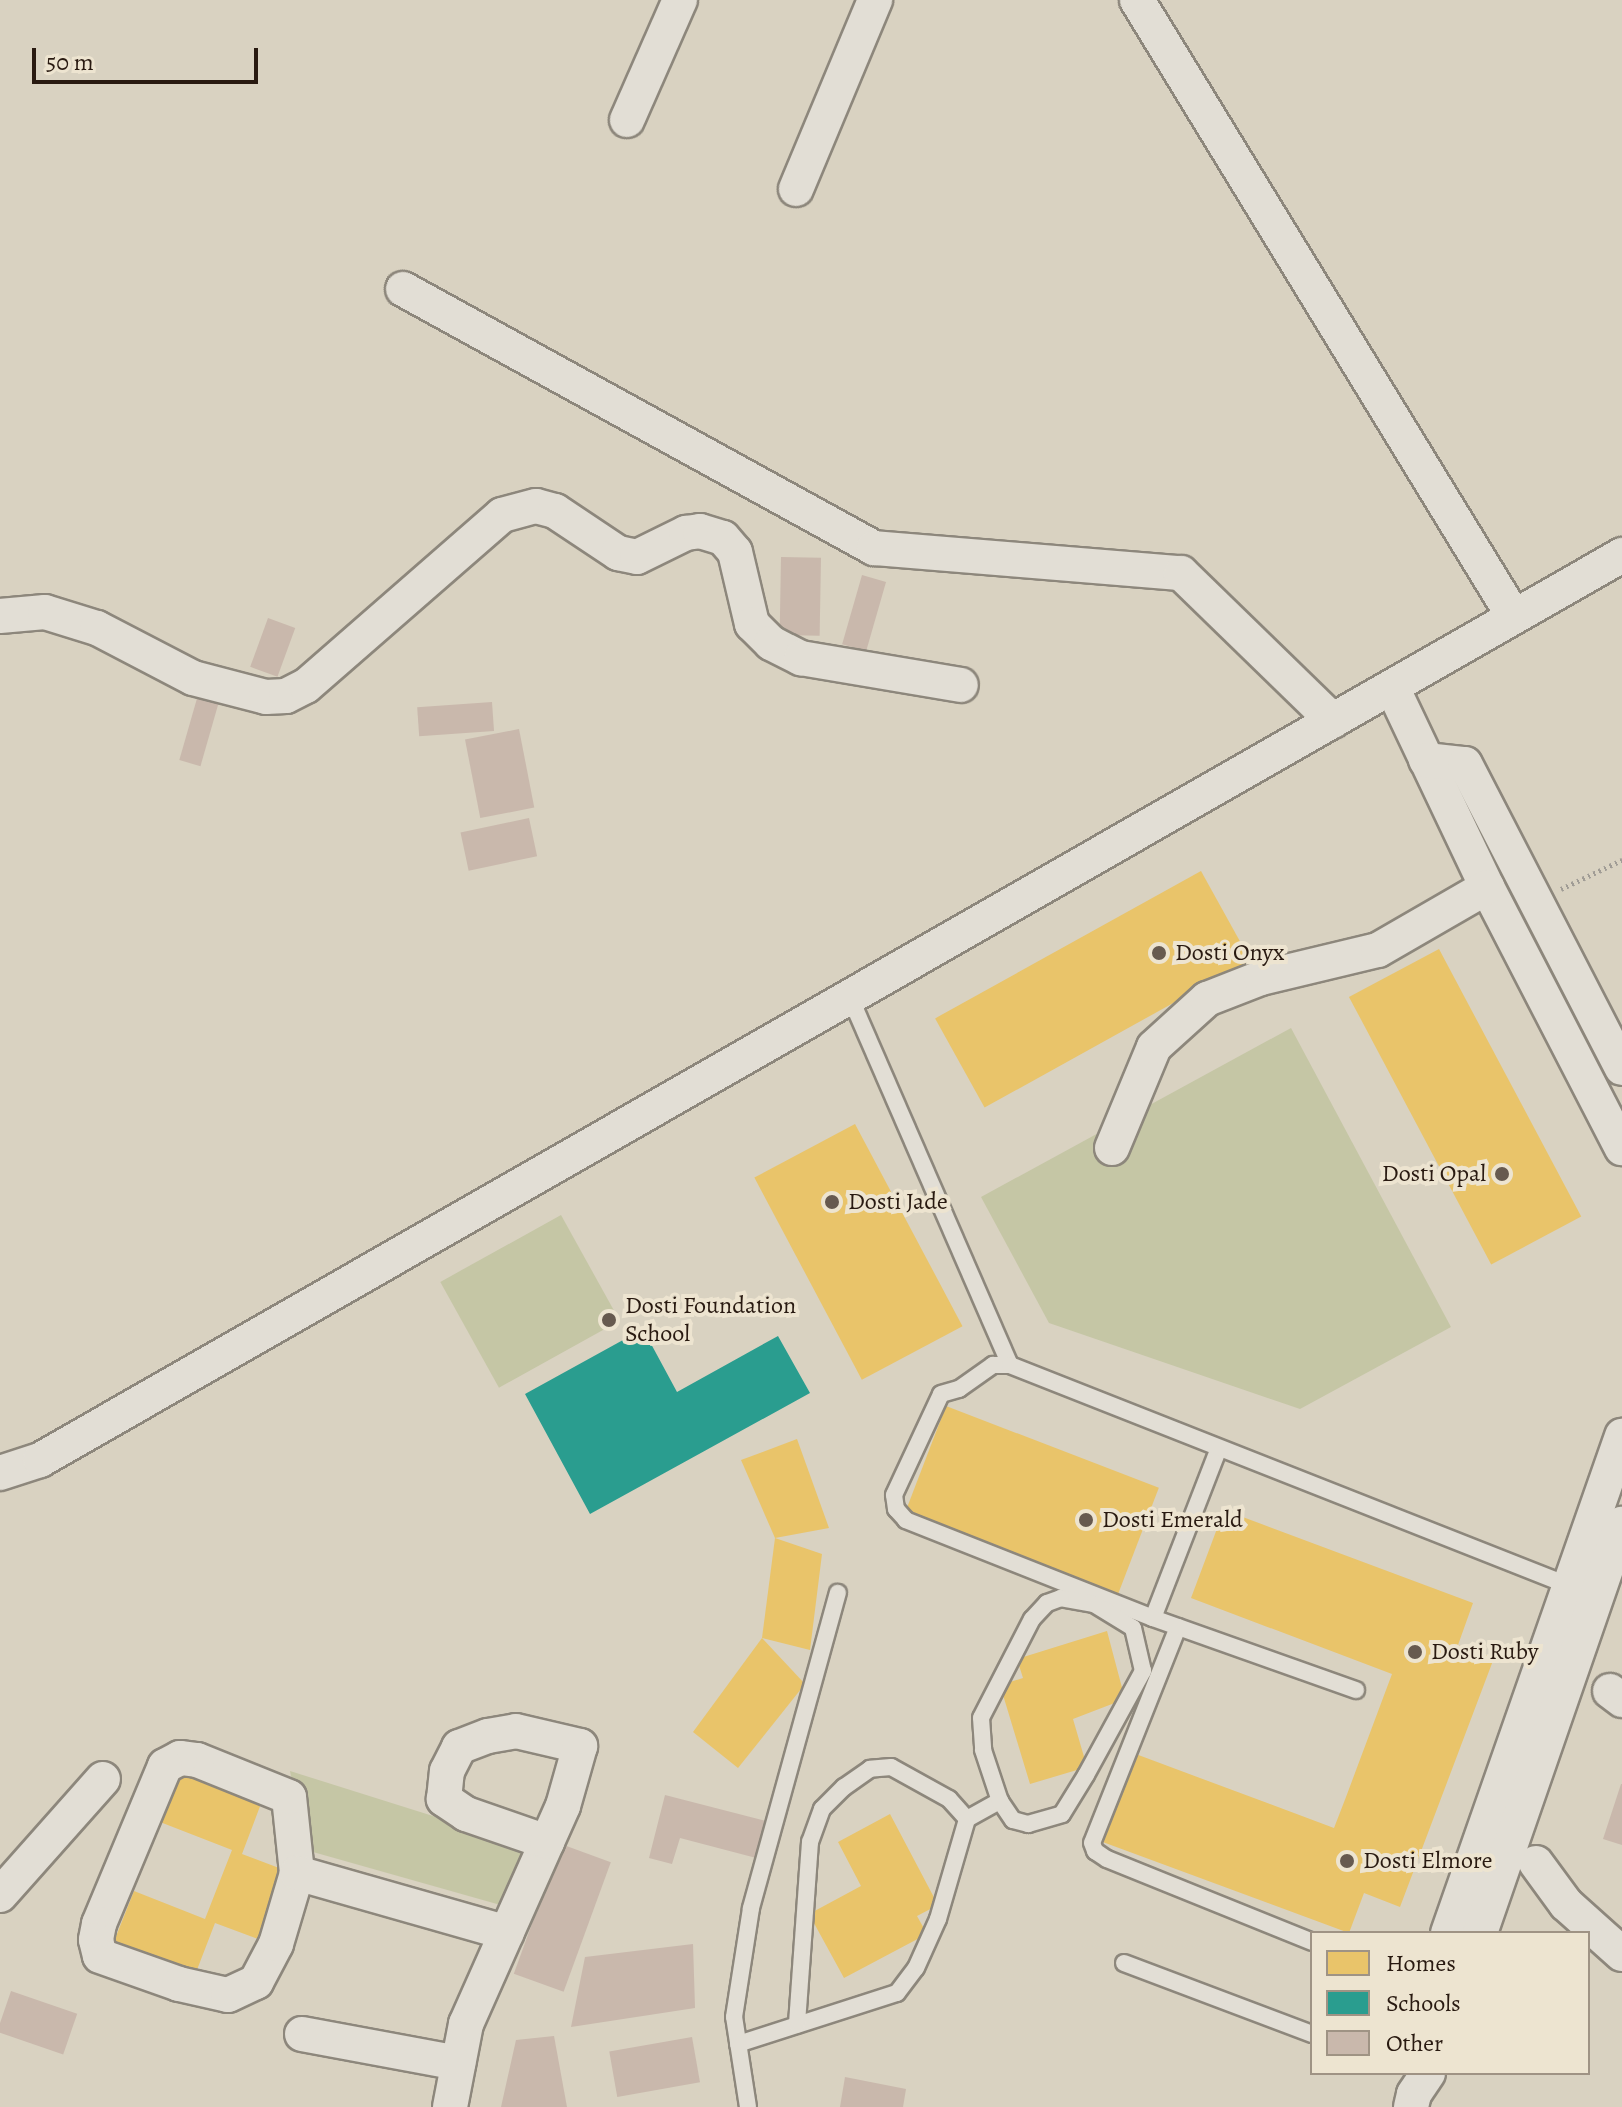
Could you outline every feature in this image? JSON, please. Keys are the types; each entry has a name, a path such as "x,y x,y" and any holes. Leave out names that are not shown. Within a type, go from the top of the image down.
{"street":[{"path":"627,120 680,0"},
{"path":"796,189 875,0"},
{"path":"1137,0 1514,617"},
{"path":"403,289 874,548 1181,573 1333,721"},
{"path":"0,616 45,612 97,628 193,678 266,697 286,696 306,686 502,515 536,506 555,511 618,553 637,557 686,533 700,531 723,538 735,552 752,624 771,643 801,658 961,685"},
{"path":"0,1473 40,1460 1622,555"},
{"path":"1392,687 1487,887 1622,1148"},
{"path":"1426,760 1465,764 1622,1068"},
{"path":"1112,1148 1154,1047 1207,999 1261,978 1378,950 1487,887"},
{"path":"1449,1931 1622,1436"},
{"path":"1481,1931 1622,1524"},
{"path":"180,1758 197,1760 289,1797 297,1873 276,1944 256,1982 228,1995 179,1984 100,1956 96,1940 99,1924 165,1766 180,1758"},
{"path":"0,1895 103,1779"},
{"path":"450,2107 466,2024 547,1842"},
{"path":"1536,1863 1566,1904 1622,1954"},
{"path":"297,1873 507,1933"},
{"path":"302,2034 458,2063"}],"lane":[{"path":"850,997 1010,1365"},
{"path":"1356,1690 1153,1618 906,1520 896,1509 894,1495 901,1474 941,1394 959,1389 993,1365 1010,1365 1570,1586"},
{"path":"1153,1618 1219,1448"},
{"path":"748,2107 734,2017 751,1908 838,1593"},
{"path":"1061,1598 1094,1604 1133,1628 1143,1671 1062,1814 1028,1824 1013,1820 1000,1801 983,1750 981,1718 1032,1619 1047,1603 1061,1598"},
{"path":"1178,1627 1092,1843 1095,1851 1310,1941"},
{"path":"797,2025 810,1842 822,1809 870,1769 891,1767 949,1799 967,1819"},
{"path":"738,2044 897,1993 916,1968 938,1919 967,1819 1000,1801"},
{"path":"1124,1963 1310,2033"}],"green space":[{"path":"1291,1028 1451,1327 1300,1409 1049,1323 981,1197"},
{"path":"561,1215 620,1321 499,1388 440,1282"},
{"path":"290,1771 528,1846 504,1906 306,1850"}],"building: Homes":[{"path":"1201,871 1250,960 985,1108 935,1018"},
{"path":"1439,949 1581,1217 1491,1264 1349,997"},
{"path":"855,1124 963,1326 862,1380 754,1178"},
{"path":"946,1406 1159,1488 1118,1594 905,1512"},
{"path":"797,1439 829,1528 775,1538 741,1460"},
{"path":"1224,1510 1473,1603 1458,1645 1494,1658 1400,1907 1364,1893 1350,1931 1344,1931 1100,1841 1133,1753 1334,1828 1346,1797 1392,1674 1191,1598"},
{"path":"775,1538 822,1554 810,1650 762,1638"},
{"path":"1107,1631 1125,1699 1073,1719 1087,1767 1030,1784 1000,1685 1023,1678 1017,1659"},
{"path":"762,1638 805,1684 738,1768 693,1732"},
{"path":"181,1770 262,1801 242,1854 287,1871 261,1940 215,1923 195,1975 113,1944 134,1891 205,1919 232,1850 160,1822"},
{"path":"890,1814 938,1905 917,1916 927,1934 844,1978 809,1914 861,1886 838,1842"}],"building: Schools":[{"path":"643,1329 677,1392 778,1336 810,1393 590,1514 525,1394"}],"building: Other":[{"path":"781,557 821,558 820,636 780,635"},
{"path":"862,575 886,582 866,651 842,644"},
{"path":"268,618 295,628 277,677 250,667"},
{"path":"200,688 221,694 200,766 179,760"},
{"path":"492,702 494,731 419,736 417,707"},
{"path":"519,729 534,808 480,818 465,739"},
{"path":"529,818 537,856 469,871 461,833"},
{"path":"1622,1784 1622,1845 1603,1839"},
{"path":"665,1795 770,1822 760,1859 680,1838 672,1864 649,1858"},
{"path":"561,1844 611,1862 564,1992 514,1974"},
{"path":"693,1944 695,2008 571,2027 585,1957"},
{"path":"11,1991 77,2014 63,2054 0,2033 0,2023"},
{"path":"554,2036 567,2107 501,2107 516,2040"},
{"path":"692,2037 700,2082 617,2097 609,2052"},
{"path":"845,2077 906,2089 903,2107 840,2107"}],"place":[{"name":"Dosti Onyx","path":"1159,953"},
{"name":"Dosti Opal","path":"1502,1174"},
{"name":"Dosti Jade","path":"832,1202"},
{"name":"Dosti Foundation School","path":"609,1320"},
{"name":"Dosti Emerald","path":"1086,1520"},
{"name":"Dosti Ruby","path":"1415,1652"},
{"name":"Dosti Elmore","path":"1347,1861"}]}
